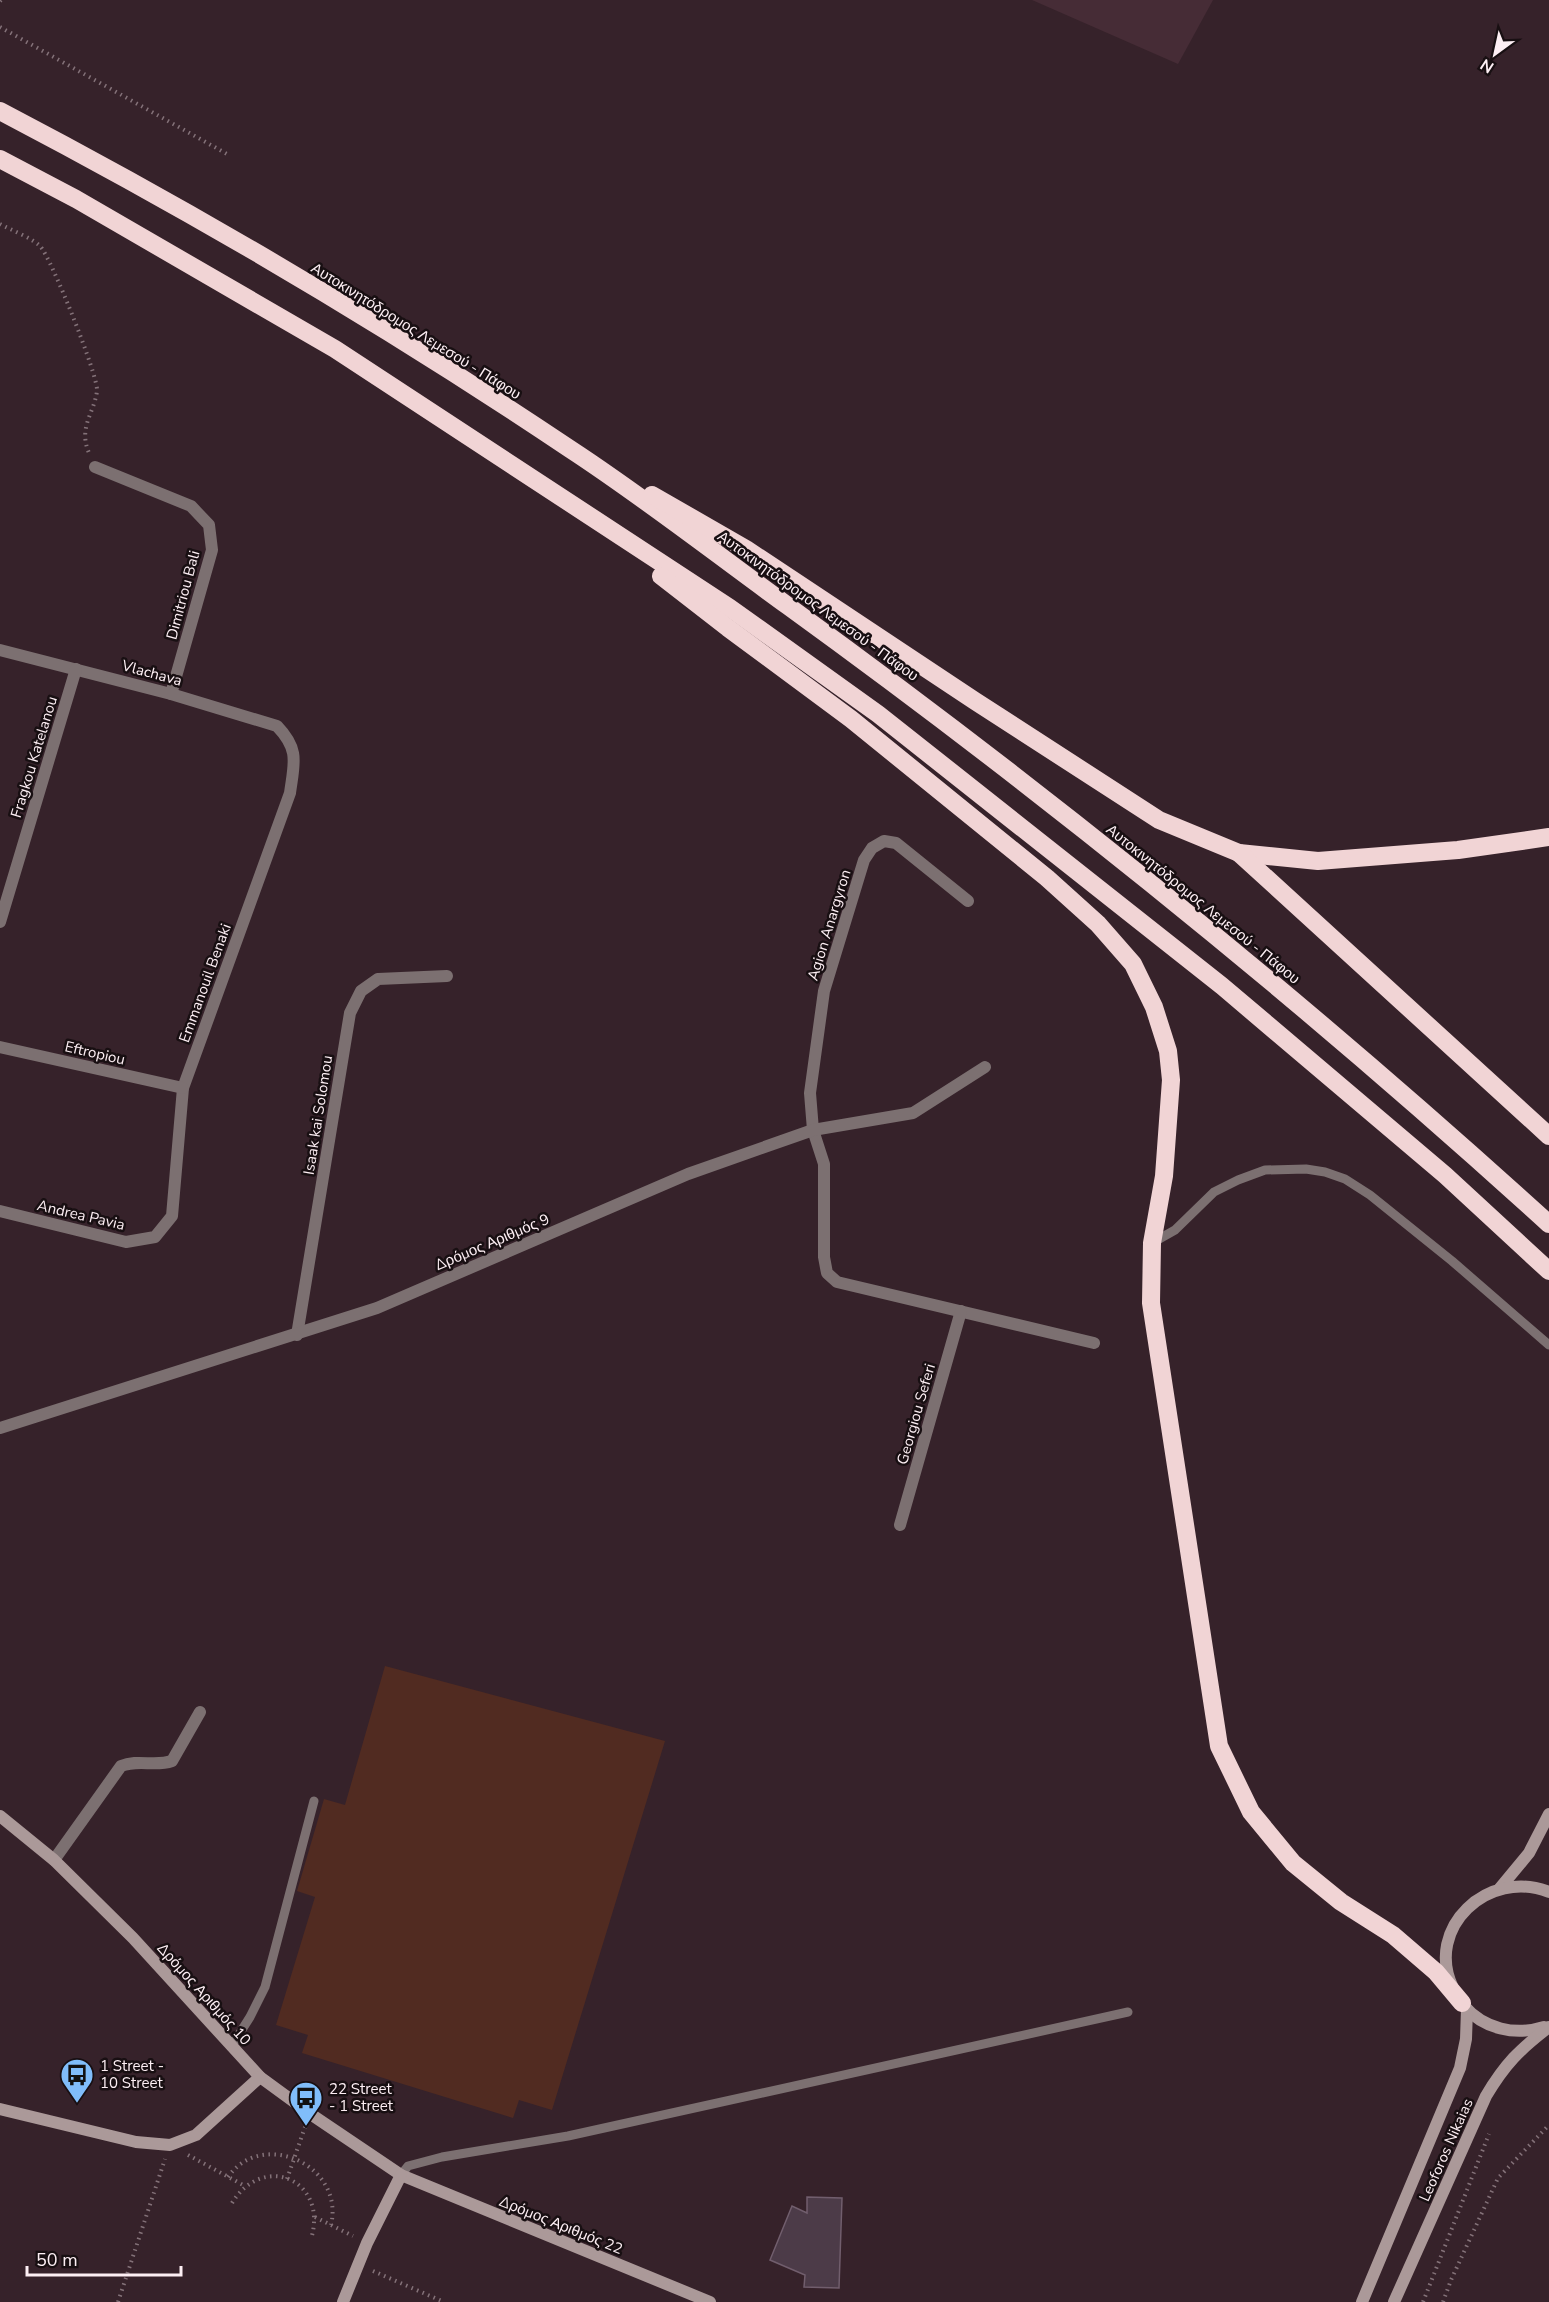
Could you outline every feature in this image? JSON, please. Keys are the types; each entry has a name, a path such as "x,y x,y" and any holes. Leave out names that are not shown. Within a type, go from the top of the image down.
{"highway":[{"name":"Αυτοκινητόδρομος Λεμεσού - Πάφου","path":"0,111 105,166 348,307 572,450 918,700 1229,945 1452,1136 1549,1224"},
{"path":"0,159 76,199 335,349 730,608 878,714 1222,986 1444,1175 1549,1271"},
{"path":"572,450 746,549 966,696 1159,820 1239,853 1318,861 1458,850 1549,837"},
{"path":"564,498 728,628 851,719 1047,878 1098,924 1133,964 1154,1007 1168,1051 1171,1080 1164,1176 1152,1243 1151,1304 1157,1356 1219,1746 1251,1812 1293,1863 1341,1902 1393,1935 1436,1971 1465,2006"},
{"path":"1239,853 1549,1136"}],"street":[{"name":"Dimitriou Bali","path":"95,468 191,506 209,525 212,550 171,694"},
{"name":"Vlachava","path":"0,650 171,694 277,726 289,740"},
{"name":"Fragkou Katelanou","path":"0,922 76,669"},
{"name":"Emmanouil Benaki","path":"155,1237 172,1216 183,1088 290,793 294,758 289,740"},
{"name":"Agion Anargyron","path":"813,1130 810,1093 824,991 864,860 872,848 884,841 896,843 968,901"},
{"name":"Isaak kai Solomou","path":"297,1335 350,1013 361,990 378,979 447,976"},
{"name":"Eftropiou","path":"0,1047 183,1088"},
{"name":"Δρόμος Αριθμός 9","path":"0,1428 377,1308 688,1174 813,1130 913,1113 985,1067"},
{"path":"813,1130 824,1164 824,1257 827,1273 837,1282 1094,1343"},
{"name":"Andrea Pavia","path":"0,1211 126,1242 155,1237"},
{"name":"Georgiou Seferi","path":"900,1525 961,1311"},
{"path":"54,1860 121,1766 133,1761 160,1765 172,1761 200,1712"},
{"path":"1500,1888 1529,1853 1549,1814"},
{"name":"Δρόμος Αριθμός 10","path":"0,1816 54,1860 133,1938 260,2077 401,2175"},
{"path":"1549,1892 1519,1885 1500,1888 1481,1896 1466,1909 1454,1926 1448,1945 1447,1965 1452,1985 1465,2006 1485,2023 1507,2031 1530,2031 1549,2026"},
{"name":"Leoforos Nikaias","path":"1362,2302 1460,2068 1466,2038 1465,2006"},
{"name":"Leoforos Nikaias","path":"1394,2302 1486,2096 1502,2069 1549,2026"},
{"path":"0,2109 136,2142 170,2145 196,2135 260,2077"},
{"path":"343,2302 367,2243 401,2175"},
{"name":"Δρόμος Αριθμός 22","path":"401,2175 710,2302"}],"lane":[{"path":"1152,1243 1174,1230 1214,1192 1238,1180 1264,1170 1306,1169 1325,1172 1345,1179 1370,1195 1452,1261 1549,1345"},
{"path":"231,2047 265,1987 314,1801"},
{"path":"401,2175 408,2166 442,2157 568,2136 1128,2012"}],"path":[{"path":"0,27 228,154"},
{"path":"0,224 40,247 70,308 98,390 86,423 86,446 95,468"},
{"path":"286,2179 312,2115"},
{"path":"1443,2302 1498,2178 1549,2125"},
{"path":"1422,2302 1491,2128"},
{"path":"118,2302 170,2145 245,2186"},
{"path":"228,2177 243,2162 260,2156 280,2155 301,2161 329,2186 334,2211 331,2225"},
{"path":"232,2203 245,2186 263,2177 277,2176 286,2179 302,2188 310,2199 315,2217 311,2239"},
{"path":"315,2217 367,2243"},
{"path":"358,2265 444,2302"}],"shaded area":[{"path":"1032,0 1213,0 1178,64"},
{"path":"385,1666 665,1741 552,2110 519,2100 513,2118 302,2053 308,2035 276,2025 315,1897 297,1891 324,1799 345,1805"}],"building":[{"path":"807,2197 842,2198 839,2288 804,2287 805,2275 770,2260 792,2206 807,2213"}],"place":[{"name":"1 Street - 10 Street","path":"77,2104"},
{"name":"22 Street - 1 Street","path":"306,2127"}]}
